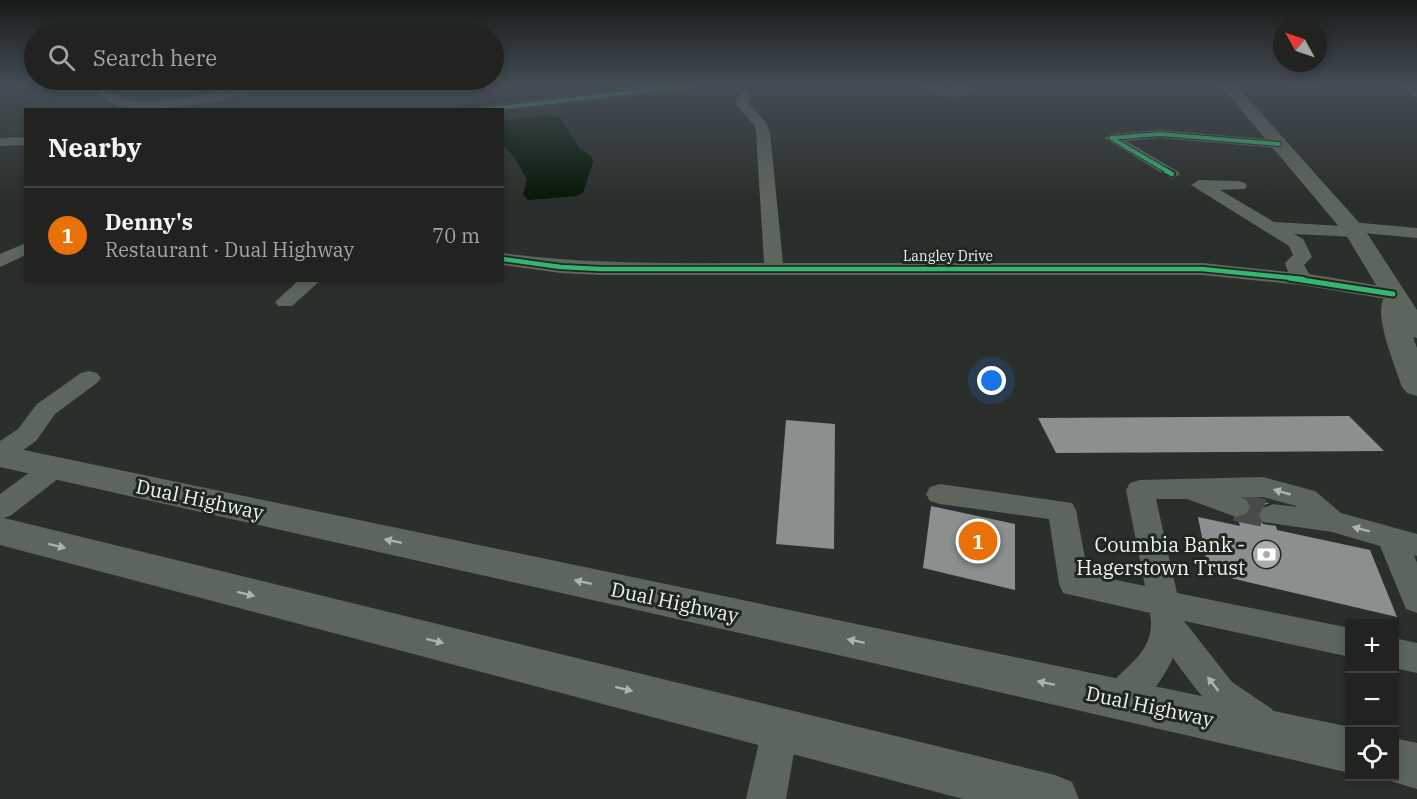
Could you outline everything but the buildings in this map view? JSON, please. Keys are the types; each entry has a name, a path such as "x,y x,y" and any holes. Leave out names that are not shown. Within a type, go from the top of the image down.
{"main road":[{"path":"1261,123 1352,229 1376,262 1393,294 1417,330"},
{"path":"1393,294 1397,330 1417,387"},
{"name":"Dual Highway","path":"0,455 1345,749"},
{"path":"0,531 780,729 953,786 1055,799"},
{"path":"1399,761 1417,766"}],"street":[{"path":"759,123 763,132 774,268"},
{"path":"1172,174 1111,138 1160,134 1279,144"},
{"path":"0,142 24,141"},
{"path":"1239,186 1199,185 1297,243 1303,257 1294,263 1301,279"},
{"path":"1271,227 1417,233"},
{"path":"0,261 24,249"},
{"name":"Langley Drive","path":"504,259 561,267 600,269 1202,269 1301,279 1393,294"},
{"path":"285,302 310,282"},
{"path":"0,455 27,435 46,409 89,378"},
{"path":"0,509 54,468"},
{"path":"1275,733 1220,693 1167,615 1140,490 1263,486 1305,498 1332,521"},
{"path":"1183,487 1236,507"},
{"path":"940,494 1062,510 1074,584 1167,615 1345,642"},
{"path":"1273,515 1332,521 1404,541 1417,600"},
{"path":"1119,699 1144,678 1157,661 1167,615"},
{"path":"1399,654 1417,658"},
{"path":"766,799 780,729"}],"shaded area":[{"path":"0,123 24,123 24,135 0,136"},
{"path":"504,123 563,123 580,149 591,156 593,162 583,193 576,196 528,200 523,194 527,179 514,157 504,146"}],"tunnel":[{"path":"1236,507 1273,515"}],"cycle path":[{"path":"1172,174 1111,138 1160,134 1279,144"},
{"path":"504,259 561,267 600,269 1202,269 1301,279 1393,294"}],"place":[{"name":"Denny's","path":"978,541"},
{"name":"Coumbia Bank - Hagerstown Trust","path":"1266,555"}]}
